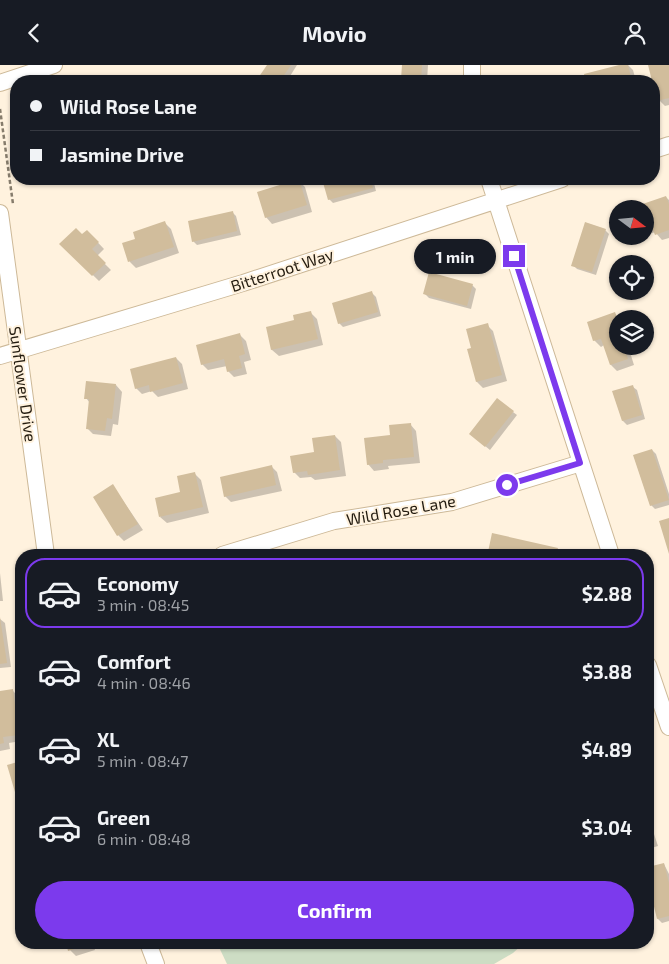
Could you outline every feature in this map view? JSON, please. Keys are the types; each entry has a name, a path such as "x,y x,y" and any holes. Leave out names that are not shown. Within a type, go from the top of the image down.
{"street":[{"path":"24,75 54,65"},
{"path":"491,185 609,549"},
{"name":"Bitterroot Way","path":"0,355 243,283 543,185"},
{"name":"Sunflower Drive","path":"0,213 45,549"},
{"name":"Wild Rose Lane","path":"242,549 334,521 452,502 580,463"},
{"path":"654,683 669,727"},
{"path":"150,949 156,964"}],"green space":[{"path":"220,949 517,949 494,964 227,964"}],"building":[{"path":"267,65 291,65 284,75 260,75"},
{"path":"402,65 422,65 421,75 401,75"},
{"path":"619,65 628,65 630,75 584,75"},
{"path":"648,65 669,65 669,98 660,100 660,75 650,75"},
{"path":"280,185 301,185 307,205 265,218 257,192"},
{"path":"324,185 372,185 373,188 328,200"},
{"path":"666,196 669,204 669,230 655,235 654,232 654,200"},
{"path":"233,211 237,231 192,242 188,221"},
{"path":"165,221 174,247 128,262 122,243 135,239 133,232"},
{"path":"585,222 606,229 592,272 571,266"},
{"path":"76,228 82,234 87,230 99,242 92,249 106,263 92,276 59,244"},
{"path":"429,272 473,284 467,306 423,294"},
{"path":"372,291 378,312 338,324 332,303"},
{"path":"311,311 318,339 271,350 266,327 294,320 293,315"},
{"path":"609,314 609,355 627,355 628,359 610,365 601,339 593,341 587,322"},
{"path":"488,323 502,375 476,382 467,349 471,348 466,329"},
{"path":"240,333 245,354 239,356 242,368 227,372 224,359 201,365 196,345"},
{"path":"176,357 183,383 150,392 149,385 135,389 130,369"},
{"path":"86,381 116,384 112,419 107,418 105,431 86,429 89,399 84,399"},
{"path":"633,385 642,415 622,421 612,391"},
{"path":"497,398 514,411 485,447 469,434"},
{"path":"411,423 414,457 383,460 383,463 367,465 364,438 390,435 389,425"},
{"path":"335,435 340,470 308,475 307,471 293,473 290,456 314,452 312,438"},
{"path":"652,449 669,500 650,506 633,455"},
{"path":"272,465 276,485 224,497 220,477"},
{"path":"195,472 203,507 159,517 155,498 180,492 177,476"},
{"path":"113,484 138,524 117,536 93,497"},
{"path":"669,518 669,554 659,521"},
{"path":"492,533 558,548 558,549 489,549"},
{"path":"0,617 7,663 0,664"},
{"path":"13,689 15,736 3,737 4,743 0,744 0,691"},
{"path":"15,763 15,792 7,765"},
{"path":"664,863 669,883 669,916 657,919 654,907 654,866"}],"route":[{"path":"507,485 580,463 514,256"}]}
